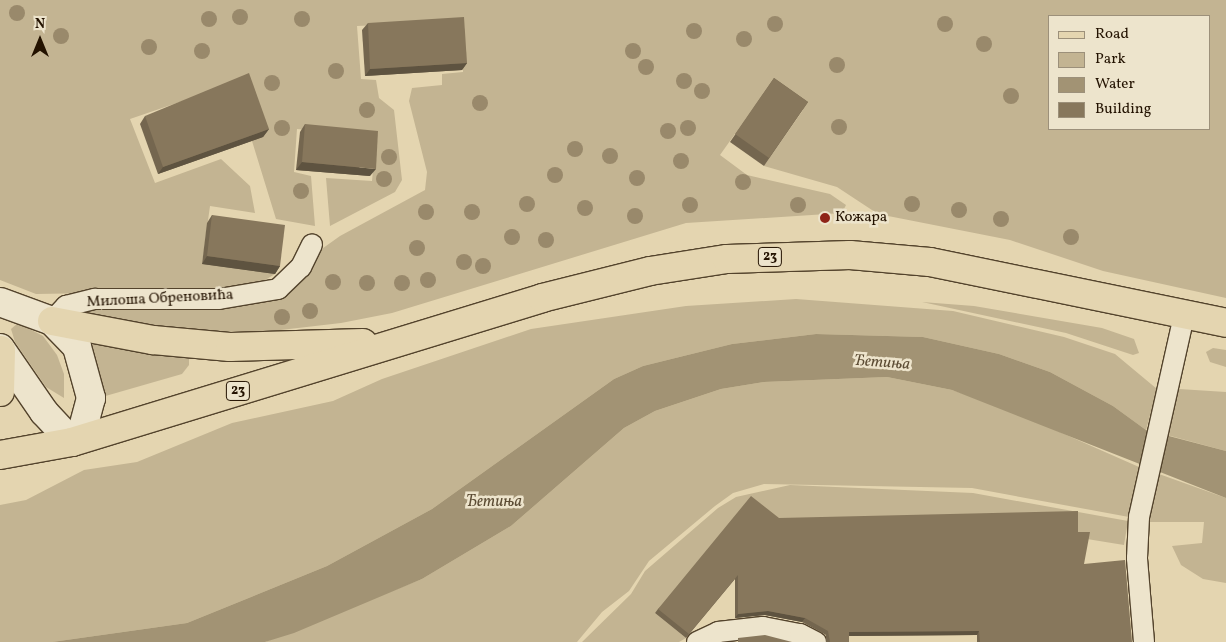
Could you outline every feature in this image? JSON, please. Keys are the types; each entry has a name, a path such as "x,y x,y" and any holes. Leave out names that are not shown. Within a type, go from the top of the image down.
{"main road":[{"name":"23","path":"0,455 76,440 604,281 703,263 771,256 850,255 930,262 1226,322"},
{"path":"52,321 152,340 230,347 395,343"},
{"path":"0,349 0,392"}],"street":[{"path":"0,302 52,321 66,332 85,364 91,398 76,440 44,412 0,349"}],"lane":[{"name":"Милоша Обреновића","path":"52,321 66,306 95,299 219,299 278,289 301,267 312,244"},
{"path":"1144,642 1137,558 1139,517 1184,315"},
{"path":"697,642 718,632 763,627 800,634 816,642"}],"green space":[{"path":"0,0 1226,0 1226,298 1103,271 1010,240 878,214 837,187 764,166 803,110 769,86 720,155 747,175 830,194 846,205 842,213 686,223 392,313 341,323 272,331 193,331 80,313 97,306 274,298 296,287 319,251 340,236 425,190 427,172 409,101 412,88 442,85 442,74 463,72 462,21 357,26 361,79 376,80 379,98 394,110 402,180 395,192 330,226 326,178 372,181 376,136 297,129 294,172 311,176 315,226 276,219 252,141 263,137 244,80 130,119 155,183 221,159 250,186 255,213 210,206 202,264 275,274 257,285 158,292 36,294 0,280"},
{"path":"796,299 953,311 1064,337 1115,354 1157,389 1146,430 1113,406 1050,372 999,354 923,337 816,334 732,344 643,366 614,379 432,509 327,566 187,623 52,642 0,642 0,505 26,500 84,470 137,462 232,423 333,401 382,379 531,329 686,306"},
{"path":"922,302 974,306 1102,328 1134,339 1139,353 1133,355 1066,333"},
{"path":"18,323 43,336 57,355 64,374 64,398 46,387 15,342 11,329"},
{"path":"86,339 181,354 189,358 189,365 182,374 102,397"},
{"path":"1213,348 1226,350 1226,367 1210,362 1206,352"},
{"path":"887,377 952,390 1005,408 1139,467 1129,517 972,488 764,484 733,493 649,561 629,591 602,612 577,642 265,642 422,579 511,526 624,428 655,411 721,389 764,382"},
{"path":"1179,389 1226,392 1226,451 1167,435"},
{"path":"1159,474 1226,498 1226,583 1203,579 1181,565 1172,546 1202,543 1204,522 1149,522"},
{"path":"790,485 973,493 1128,521 1124,545 1087,539 776,522 655,613 686,638 679,642 582,642 631,594 645,571 718,508 736,497"}],"water":[{"name":"Ђетиња","path":"816,334 923,337 999,354 1050,372 1113,406 1146,430 1226,451 1226,498 952,390 887,377 764,382 721,389 655,411 624,428 511,526 422,579 294,633 265,642 52,642 187,623 327,566 432,509 614,379 643,366 732,344"}],"building":[{"path":"464,17 467,63 370,69 368,23"},
{"path":"249,73 269,129 163,167 145,116"},
{"path":"774,78 808,102 769,158 735,134"},
{"path":"305,124 378,131 376,169 302,162"},
{"path":"212,215 285,225 280,266 207,256"},
{"path":"751,496 779,518 1078,511 1078,532 1090,532 1084,564 1125,560 1132,642 980,642 979,631 849,632 849,642 830,642 828,631 805,618 768,611 738,614 738,575 689,634 658,609"},
{"path":"765,635 792,642 738,642 738,638"}],"place":[{"name":"Кожара","path":"825,218"}]}
